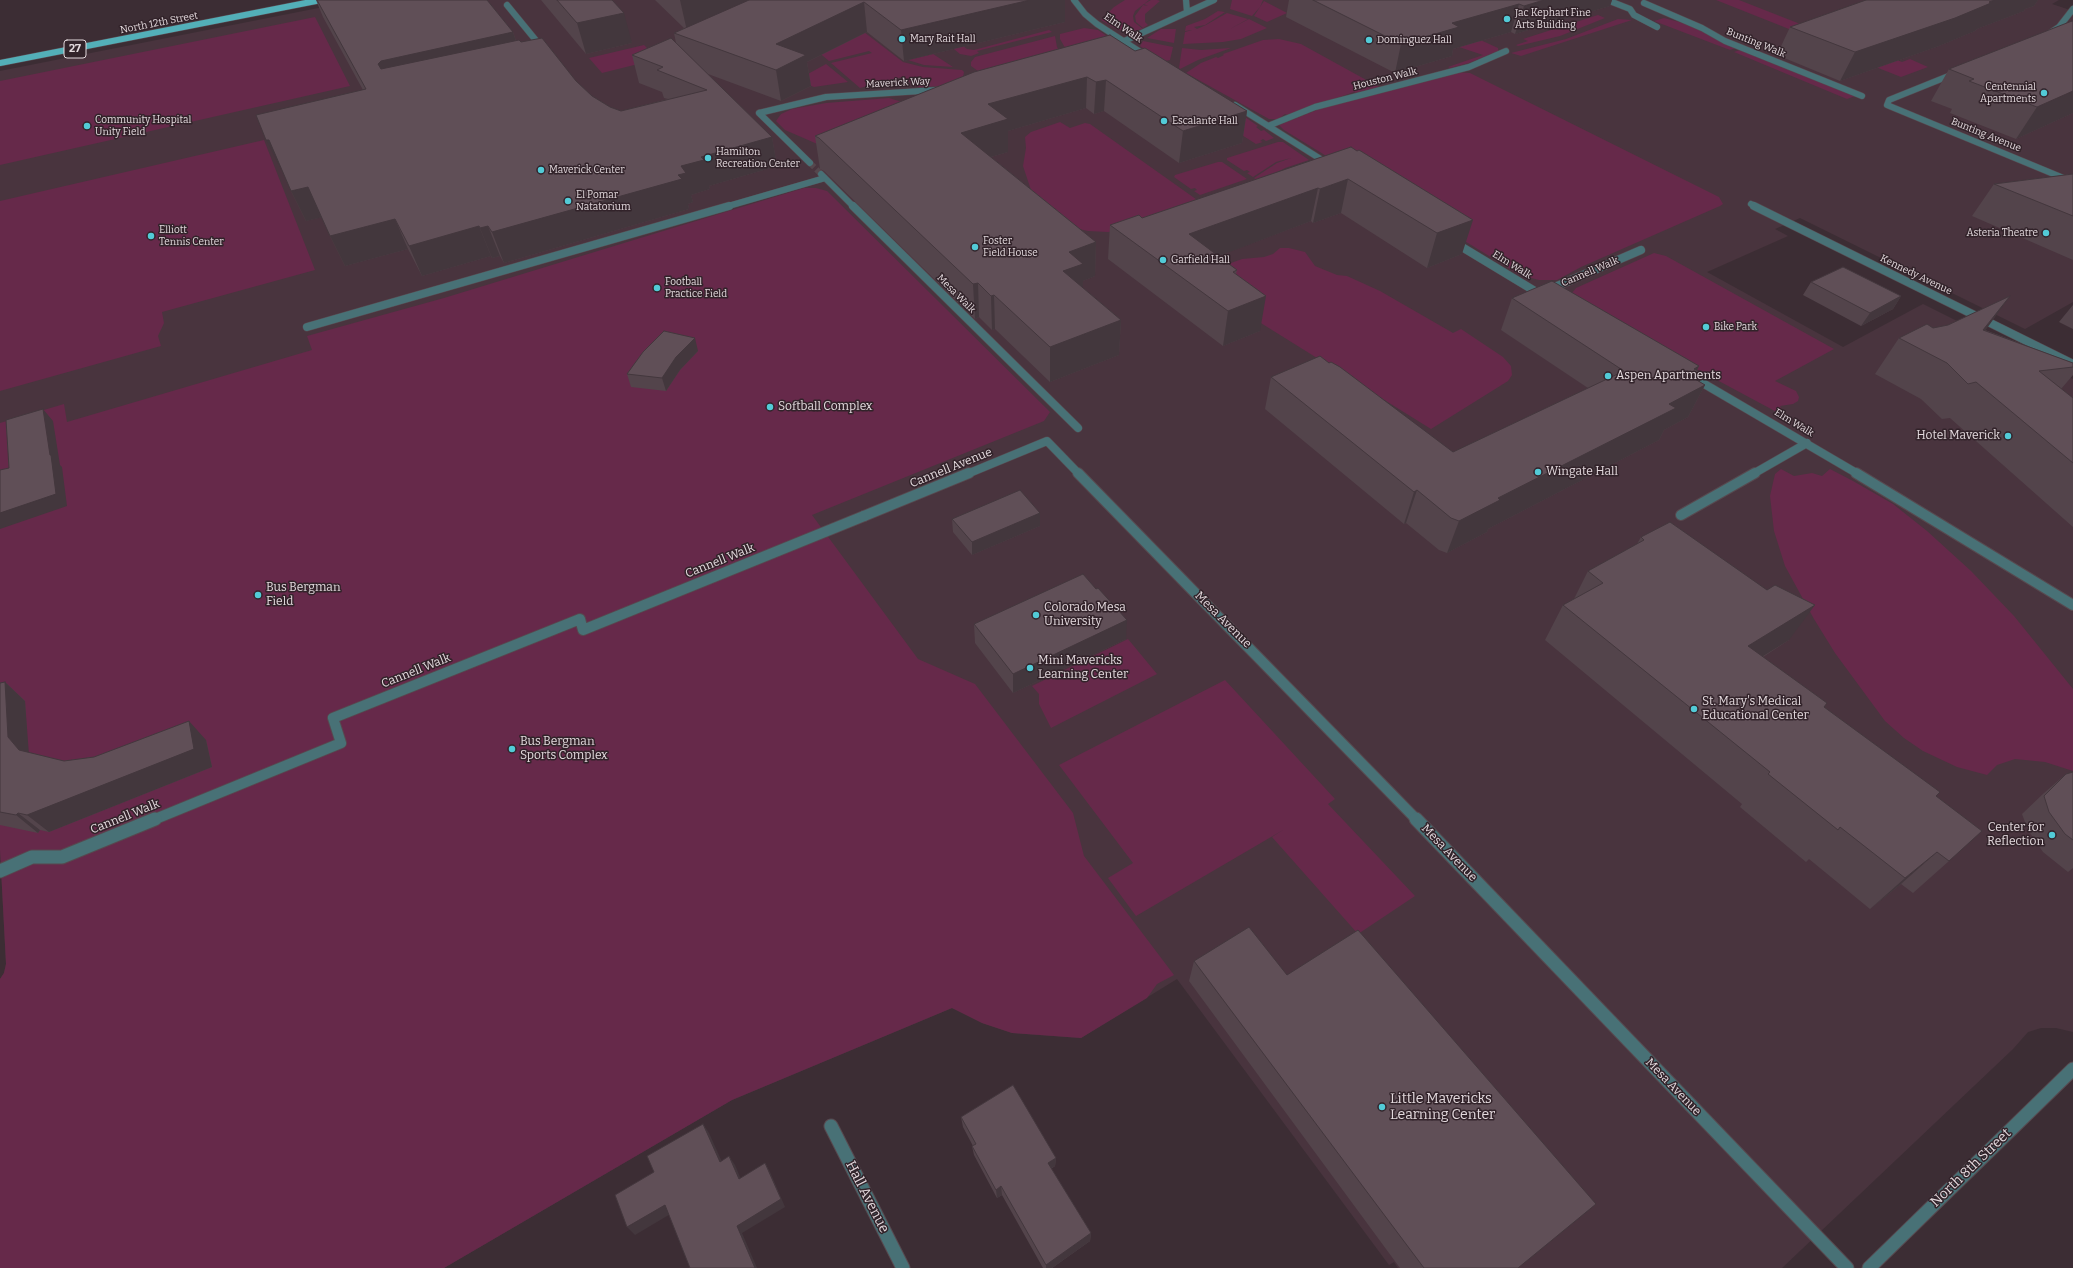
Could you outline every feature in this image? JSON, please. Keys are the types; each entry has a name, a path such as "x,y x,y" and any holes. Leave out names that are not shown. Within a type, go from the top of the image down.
{"main road":[{"name":"North 12th Street","path":"0,64 321,0"}],"street":[{"name":"Elm Walk","path":"1074,0 1085,14 1097,24 1154,61"},
{"path":"1186,0 1187,12"},
{"path":"1111,47 1214,0"},
{"name":"Bunting Walk","path":"1607,0 1639,5 1702,28 1725,41 1862,96"},
{"path":"507,5 546,52"},
{"path":"1639,5 1634,15 1657,27"},
{"path":"2045,36 2059,26 2073,9"},
{"name":"Houston Walk","path":"1268,126 1315,107 1356,95 1469,67 1506,51"},
{"name":"Bunting Avenue","path":"1963,70 1889,100 1887,105 2073,182"},
{"name":"Maverick Way","path":"810,163 759,113 833,97 945,89"},
{"path":"1228,102 1334,168"},
{"name":"Mesa Walk","path":"307,327 822,176 1078,428"},
{"name":"Kennedy Avenue","path":"1751,204 2073,364"},
{"name":"Elm Walk","path":"1443,235 1552,301"},
{"name":"Cannell Walk","path":"1539,294 1641,250"},
{"name":"Elm Walk","path":"1680,370 1807,443 2073,605"},
{"name":"Cannell Avenue","path":"864,516 1047,441"},
{"name":"Mesa Avenue","path":"1047,441 1332,731 1847,1268"},
{"path":"1681,515 1807,443"},
{"name":"Cannell Walk","path":"0,871 32,857 62,856 341,743 333,718 580,619 583,630 864,516"},
{"name":"North 8th Street","path":"1869,1268 2073,1069"},
{"name":"Hall Avenue","path":"831,1126 903,1268"}],"shaded area":[{"name":"Colorado Mesa University","path":"359,0 2059,0 2052,4 2073,11 2073,302 2025,329 1800,218 1775,229 1788,236 1707,272 1843,347 1923,304 2073,379 2073,1032 2056,1028 2041,1028 2028,1032 2013,1049 1782,1268 1398,1268 1394,1262 1389,1265 1177,979 1081,1038 1012,1033 982,1023 952,1008 732,1100 444,1268 0,1268 0,979 4,973 6,964 0,850 0,71"},
{"path":"1125,0 1149,0 1135,11 1133,16 1134,22 1143,29 1133,31 1118,30 1101,20 1114,7"},
{"path":"1151,0 1160,1 1145,14 1145,22 1148,25 1143,28 1136,22 1135,16 1143,5 1148,6 1144,4"},
{"path":"1232,0 1263,0 1260,7 1252,16 1230,9"},
{"path":"1716,0 1739,0 1813,29 1794,31"},
{"path":"1264,1 1287,13 1267,22 1254,16"},
{"path":"1218,11 1225,12 1205,25 1194,27 1197,29 1206,25 1227,13 1248,19 1230,29 1249,19 1267,28 1241,39 1223,42 1183,44 1185,32 1192,30 1185,31 1186,26 1205,19"},
{"path":"1598,15 1605,18 1560,36 1518,46 1516,45 1528,41 1523,39"},
{"name":"Community Hospital Unity Field","path":"315,17 350,86 0,165 0,81"},
{"path":"1664,18 1687,24 1736,48 1730,50 1654,21"},
{"path":"1618,19 1632,20 1521,56 1511,53 1566,39"},
{"path":"1452,27 1498,48 1498,51 1469,63 1450,68 1448,67 1483,55 1459,47"},
{"path":"1084,28 1098,30 1111,39 1067,51 1060,39 1060,34"},
{"path":"860,29 903,62 923,67 962,70 964,72 963,77 946,86 918,87 902,77 860,88 831,63 872,53 869,51 829,61 797,34"},
{"path":"1161,29 1176,29 1174,43 1147,38"},
{"path":"1049,30 1052,32 977,51 979,53 971,56 960,54 949,45 959,43 967,49 974,50"},
{"path":"1820,31 1902,62 1910,59 1928,67 1901,77 1848,56"},
{"path":"1055,36 1057,47 1061,53 978,71 971,66 971,62 975,57"},
{"path":"1279,39 1301,44 1379,87 1356,93 1354,92 1288,115 1285,114 1278,119 1269,119 1186,73 1201,63 1216,57 1218,58 1224,55 1223,54 1263,40"},
{"path":"1143,41 1173,47 1170,60 1165,61 1140,46"},
{"path":"644,45 658,59 602,73 589,58"},
{"path":"1182,48 1201,50 1231,48 1198,60 1180,69"},
{"path":"1740,50 1855,96 1847,99 1734,52"},
{"path":"933,54 953,67 924,65 908,60"},
{"path":"826,64 848,82 814,87 797,80"},
{"path":"1453,72 1470,73 1719,197 1723,204 1581,267 1557,280 1539,280 1520,275 1284,130 1279,125 1322,108"},
{"path":"889,98 915,106 822,146 785,130 776,121 781,114 792,109 826,103"},
{"path":"1193,104 1239,113 1258,126 1256,127 1261,131 1264,130 1274,138 1266,141 1263,139 1260,141 1263,142 1256,144"},
{"path":"1060,122 1070,128 1085,123 1090,124 1200,202 1124,230 1108,232 1088,231 1070,227 1031,190 1023,166 1026,148 1025,137 1031,132"},
{"name":"Elliott Tennis Center","path":"264,140 315,270 162,312 164,323 158,336 161,346 0,391 0,201"},
{"path":"1278,142 1283,142 1309,160 1285,168 1259,182 1254,178 1277,163 1291,158 1276,162 1253,177 1247,173 1250,172 1247,170 1244,171 1227,160 1227,158"},
{"path":"1222,162 1247,179 1200,195 1194,191 1197,190 1195,188 1191,189 1174,177 1175,175"},
{"name":"Bus Bergman Sports Complex","path":"804,188 816,188 827,191 1050,412 1044,421 812,515 918,659 975,684 1073,813 1084,856 1174,975 1157,984 1147,998 1081,1038 1012,1033 982,1023 952,1008 732,1100 444,1268 0,1268 0,979 4,973 6,964 0,850 0,423 64,404 67,422 312,350 307,336 444,298"},
{"path":"1280,248 1289,248 1305,252 1315,266 1337,275 1347,276 1380,291 1453,333 1461,329 1503,357 1511,366 1512,375 1508,381 1431,429 1256,320 1209,271 1242,259 1264,257 1273,254"},
{"name":"Bike Park","path":"1654,253 1666,256 1834,349 1775,381 1796,391 1799,397 1798,401 1793,404 1780,406 1786,417 1577,305 1572,293 1576,288"},
{"path":"1781,469 1794,476 1812,473 1822,476 1830,469 1853,481 1893,504 1927,531 1971,571 2014,616 2073,689 2073,771 2045,762 2015,759 1997,765 1987,775 1957,767 1923,751 1904,738 1885,721 1835,653 1814,619 1785,566 1774,531 1770,496 1775,474"},
{"path":"1128,639 1157,674 1051,728 1039,704 1039,694 1032,686"},
{"path":"1225,680 1335,799 1328,804 1415,896 1358,934 1272,837 1283,830 1136,916 1108,878 1133,863 1059,765"}],"building":[{"path":"317,0 487,0 513,32 381,61 378,64 381,69 519,40 521,42 542,38 576,81 592,96 610,107 621,111 707,90 657,70 663,67 632,55 671,38 772,137 701,157 704,160 681,166 686,173 678,175 682,179 492,232 488,226 480,228 479,226 409,246 395,219 330,236 308,187 291,191 269,140 266,140 256,115 366,89"},
{"path":"557,0 612,0 624,13 577,23"},
{"path":"749,0 1030,0 901,30 864,2 776,44 806,55 776,70 674,33"},
{"path":"1313,0 1544,0 1524,6 1519,4 1452,23 1459,27 1401,44"},
{"path":"1866,0 1995,0 1955,18 1855,52 1790,27"},
{"path":"2072,21 2073,91 2037,107 1969,81 1974,79 1949,69"},
{"path":"1110,35 1135,51 1145,48 1247,111 1183,131 1106,80 1096,82 1087,77 988,104 1008,119 961,133 1096,242 1069,252 1083,264 1063,271 1121,320 1050,347 994,295 991,296 978,283 973,284 819,138 815,136 974,72"},
{"path":"1351,147 1357,151 1359,150 1473,220 1437,233 1348,179 1320,189 1318,188 1189,234 1237,270 1233,272 1266,296 1228,311 1110,225 1139,215 1142,218"},
{"path":"2073,174 2073,216 1994,184"},
{"path":"1843,267 1901,296 1870,313 1811,282"},
{"path":"1552,281 1699,366 1694,369 1704,374 1695,379 1705,385 1669,404 1676,408 1498,498 1500,500 1459,521 1451,518 1417,490 1414,492 1271,377 1320,356 1329,363 1331,362 1340,367 1453,452 1624,371 1512,298"},
{"path":"2010,296 1983,330 2073,363 2073,367 2039,371 2073,398 2073,463 1976,382 1968,384 1947,363 1899,338 1927,324 1933,328 1948,325"},
{"path":"664,331 695,338 676,357 662,378 627,374 643,352"},
{"path":"43,409 56,494 0,513 0,470 9,468 6,420"},
{"path":"1020,490 1040,513 972,542 952,519"},
{"path":"1670,522 1767,590 1775,585 1815,605 1748,646 1827,703 1824,707 1940,792 1936,796 1982,831 1949,861 1937,852 1905,878 1840,827 1838,830 1768,774 1770,772 1563,605 1603,583 1588,571 1644,540 1641,537"},
{"name":"Mini Mavericks Learning Center","path":"1083,574 1127,620 1013,674 974,624"},
{"path":"5,682 8,737 19,750 64,761 94,757 189,721 194,749 27,815 18,813 16,815 0,812 0,683"},
{"path":"2073,772 2073,840 2065,834 2049,812 2044,796 2066,774"},
{"name":"Little Mavericks Learning Center","path":"1249,927 1287,975 1358,930 1596,1204 1518,1268 1424,1268 1194,961"},
{"path":"1013,1085 1056,1158 1048,1163 1091,1233 1046,1265 1001,1186 996,1190 972,1146 976,1144 961,1117"},
{"path":"703,1124 720,1162 729,1156 739,1179 765,1163 781,1199 737,1226 755,1268 690,1268 665,1205 627,1227 615,1195 654,1172 647,1156"}],"tunnel":[{"path":"810,163 820,173"}],"place":[{"name":"Jac Kephart Fine Arts Building","path":"1507,19"},
{"name":"Mary Rait Hall","path":"902,39"},
{"name":"Dominguez Hall","path":"1369,40"},
{"name":"Centennial Apartments","path":"2044,93"},
{"name":"Escalante Hall","path":"1164,121"},
{"name":"Community Hospital Unity Field","path":"87,126"},
{"name":"Hamilton Recreation Center","path":"708,158"},
{"name":"Maverick Center","path":"541,170"},
{"name":"El Pomar Natatorium","path":"568,201"},
{"name":"Asteria Theatre","path":"2046,233"},
{"name":"Elliott Tennis Center","path":"151,236"},
{"name":"Foster Field House","path":"975,247"},
{"name":"Garfield Hall","path":"1163,260"},
{"name":"Football Practice Field","path":"657,288"},
{"name":"Bike Park","path":"1706,327"},
{"name":"Aspen Apartments","path":"1608,376"},
{"name":"Softball Complex","path":"770,407"},
{"name":"Hotel Maverick","path":"2008,436"},
{"name":"Wingate Hall","path":"1538,472"},
{"name":"Bus Bergman Field","path":"258,595"},
{"name":"Colorado Mesa University","path":"1036,615"},
{"name":"Mini Mavericks Learning Center","path":"1030,668"},
{"name":"St. Mary's Medical Educational Center","path":"1694,709"},
{"name":"Bus Bergman Sports Complex","path":"512,749"},
{"name":"Center for Reflection","path":"2052,835"},
{"name":"Little Mavericks Learning Center","path":"1382,1107"}]}
